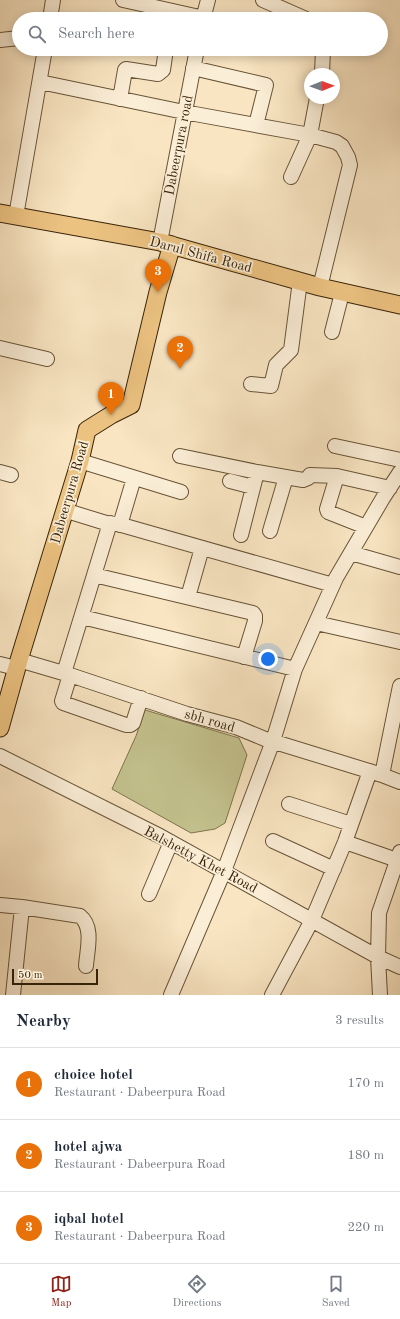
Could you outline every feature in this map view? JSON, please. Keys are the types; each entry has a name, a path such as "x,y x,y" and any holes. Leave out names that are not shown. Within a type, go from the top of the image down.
{"main road":[{"name":"Darul Shifa Road","path":"8,214 160,242 320,287 400,305"},
{"name":"Dabeerpura Road","path":"0,728 17,664 80,461 87,430 131,405 158,292 172,245 160,242"}],"street":[{"path":"51,12 53,0"},
{"path":"123,0 174,12"},
{"path":"205,12 208,0"},
{"path":"263,0 290,12"},
{"path":"0,40 12,39"},
{"path":"8,214 40,82 44,56"},
{"path":"120,98 124,70 126,69 158,74 161,73 165,56"},
{"name":"Dabeerpura road","path":"160,242 196,56"},
{"path":"322,68 323,56"},
{"path":"193,68 266,85 256,125"},
{"path":"40,82 184,112 310,135 336,142 342,146 348,157 350,165 320,287"},
{"path":"291,177 310,135 316,104"},
{"path":"251,384 271,386 276,365 291,350 300,281"},
{"path":"332,332 342,292"},
{"path":"0,348 48,359"},
{"path":"335,446 400,460"},
{"path":"180,456 303,480 308,478 310,475 336,476 390,488"},
{"path":"80,461 181,492"},
{"path":"242,535 257,472"},
{"path":"171,995 224,871 273,741 295,669 333,585 400,472"},
{"path":"336,476 327,509 328,512 366,527"},
{"path":"270,531 286,477"},
{"path":"134,478 94,575 67,674 62,701 63,703 126,725 130,725 141,698"},
{"path":"230,481 254,487"},
{"path":"64,510 333,585"},
{"path":"188,597 202,548"},
{"path":"351,553 400,567"},
{"path":"94,575 253,613 255,616 255,621 244,656"},
{"path":"82,617 295,669"},
{"path":"316,623 400,642"},
{"name":"sbh road","path":"0,664 17,664 67,674 187,714 236,727 273,741 400,782"},
{"path":"272,995 312,920 345,842 351,824 376,773 397,712 400,686"},
{"name":"Balshetty Khet Road","path":"0,756 171,842 378,957 400,966"},
{"path":"289,804 351,824"},
{"path":"273,841 334,869"},
{"path":"149,894 171,842"},
{"path":"345,842 398,856 378,913 380,995"},
{"path":"0,904 80,916 87,925 88,933 86,966"},
{"path":"13,995 22,907"}],"shaded area":[{"path":"145,710 239,738 247,755 225,823 215,829 191,833 112,789 136,736"}],"place":[{"name":"iqbal hotel","path":"158,292"},
{"name":"hotel ajwa","path":"180,369"},
{"name":"choice hotel","path":"111,415"}]}
